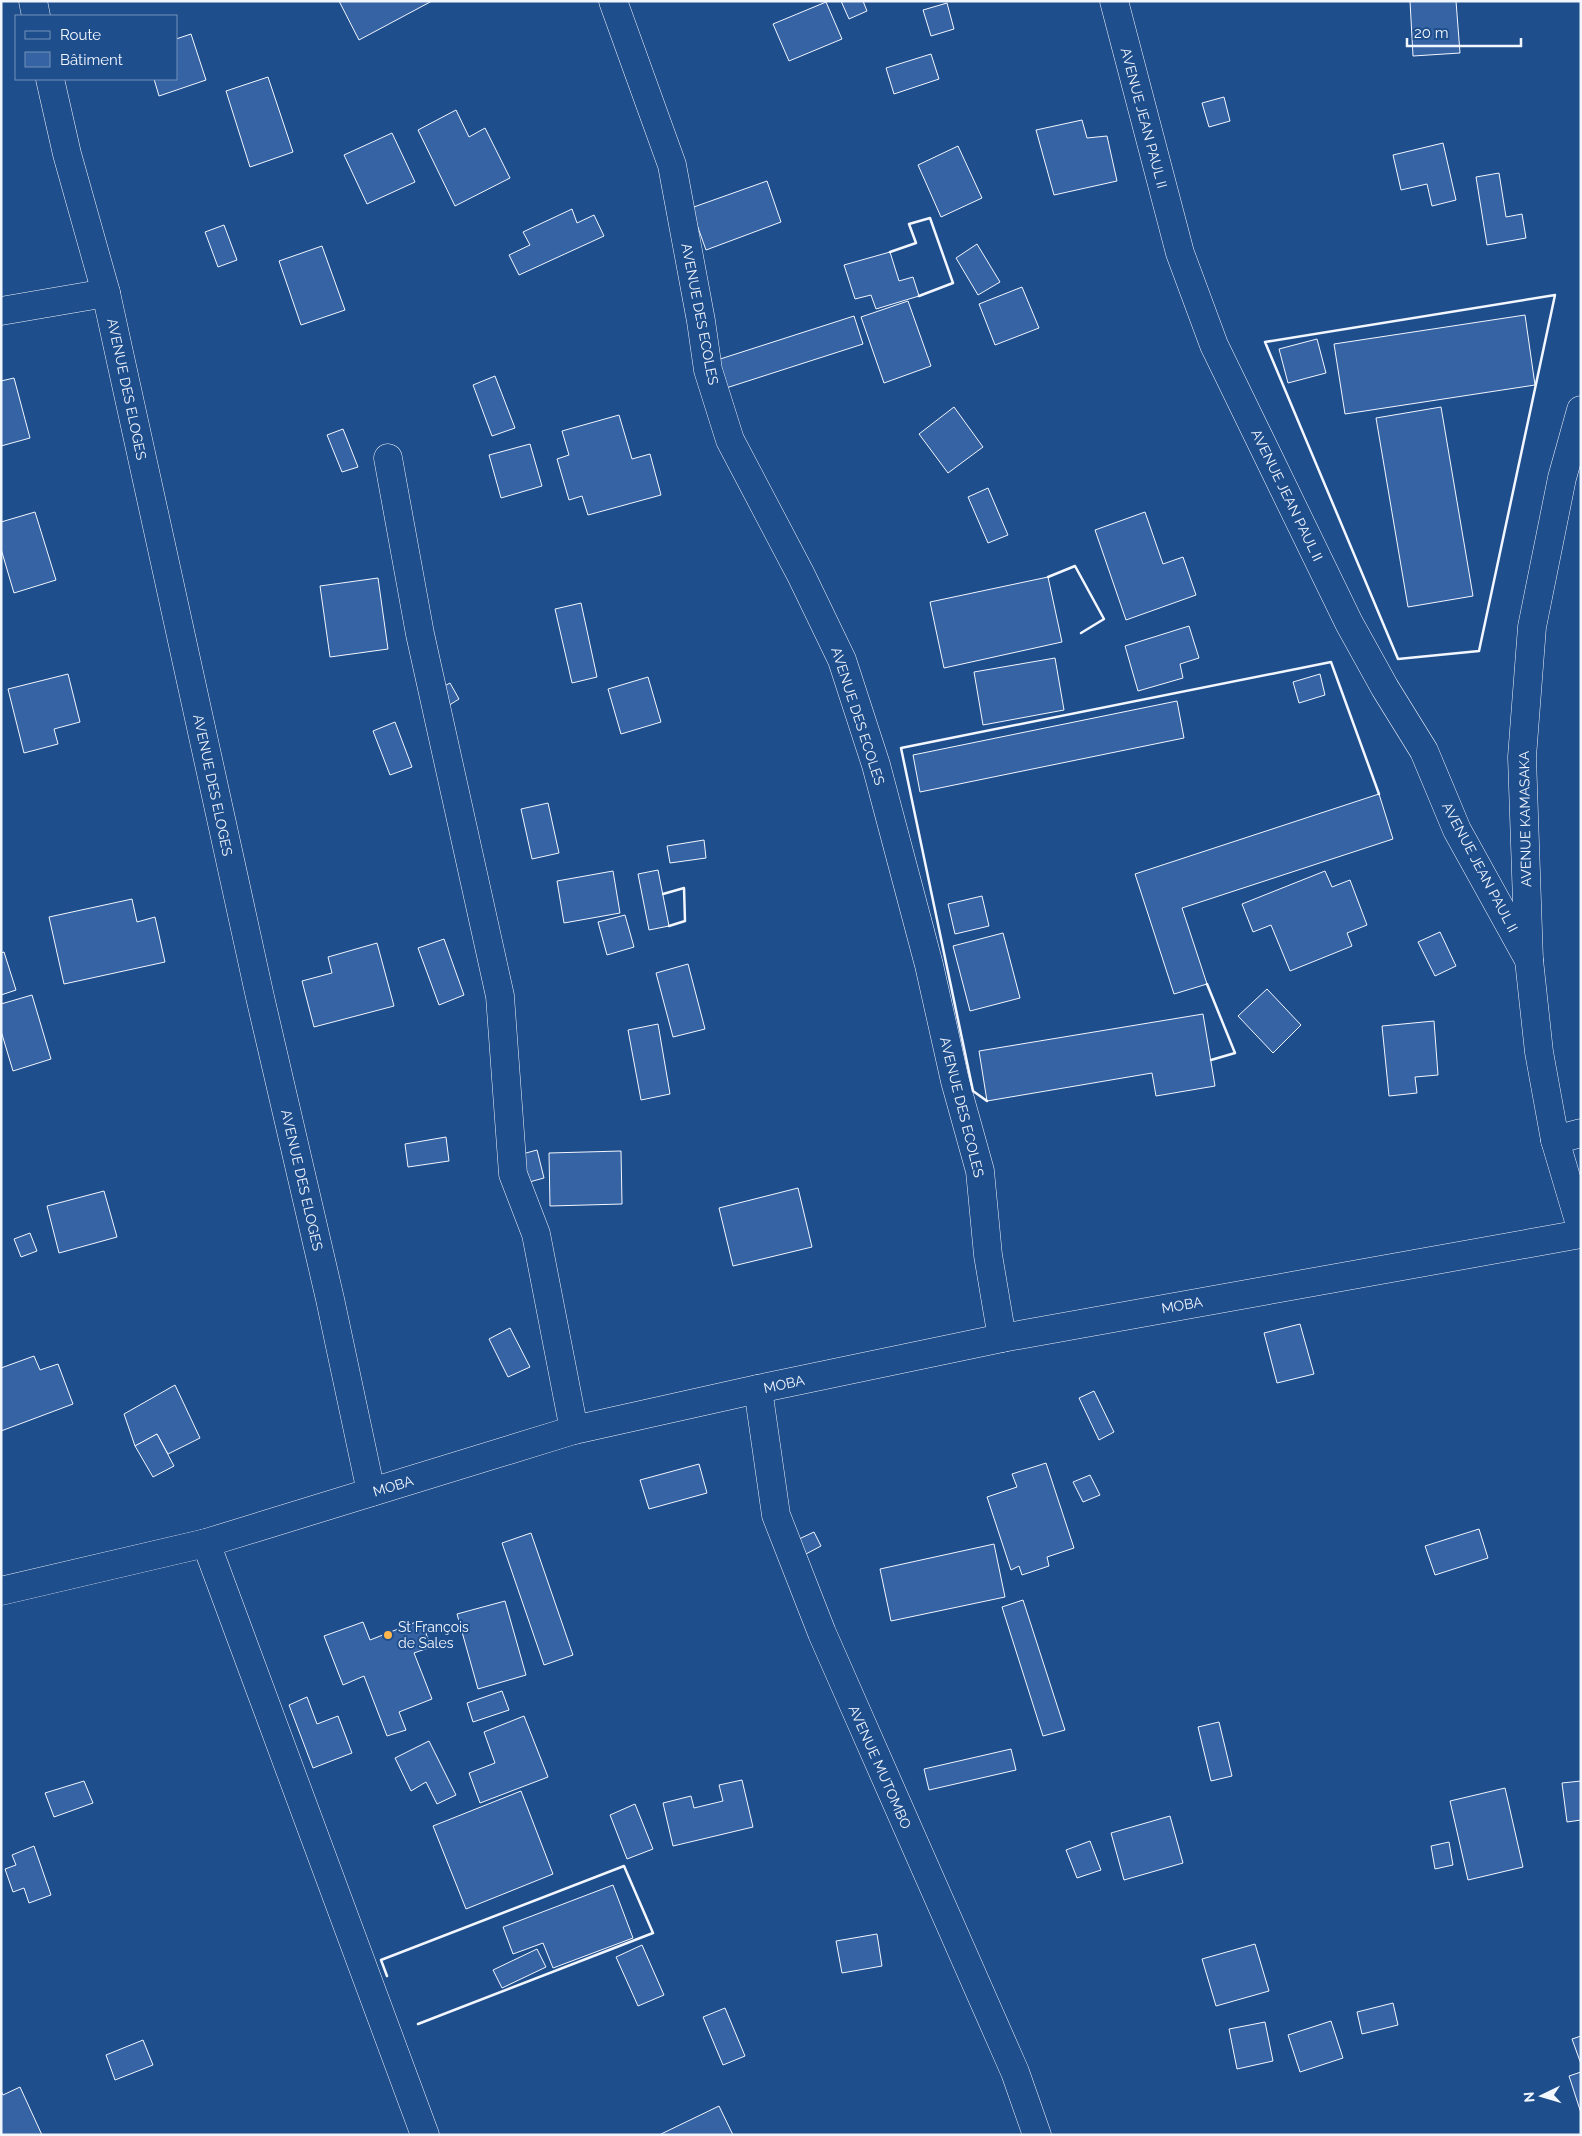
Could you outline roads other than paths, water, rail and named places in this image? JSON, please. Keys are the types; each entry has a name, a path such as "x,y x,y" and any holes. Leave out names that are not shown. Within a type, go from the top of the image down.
{"street":[{"path":"33,1 36,15"},
{"name":"AVENUE DES ECOLES","path":"613,1 672,165 702,321 708,370 730,440 801,575 842,660 876,765 929,965 955,1081 980,1171 988,1256 1002,1338"},
{"name":"AVENUE JEAN PAUL II","path":"1114,1 1180,253 1214,345 1349,623 1385,688 1424,751 1457,830 1530,960"},
{"name":"AVENUE DES ELOGES","path":"50,80 67,154 106,294 255,978 330,1299 372,1492"},
{"path":"1,311 106,294"},
{"name":"AVENUE KAMASAKA","path":"1581,410 1571,475 1532,627 1522,757 1530,960 1539,1052 1568,1137 1581,1228"},
{"path":"388,458 420,634 500,996 513,1174 536,1234 574,1430"},
{"name":"MOBA","path":"1,1591 206,1543 574,1430 1002,1338 1581,1234"},
{"name":"AVENUE MUTOMBO","path":"758,1389 776,1515 822,1633 1015,2072 1037,2135"},
{"path":"206,1543 425,2135"}],"place":[{"name":"St François de Sales","path":"388,1635"}]}
